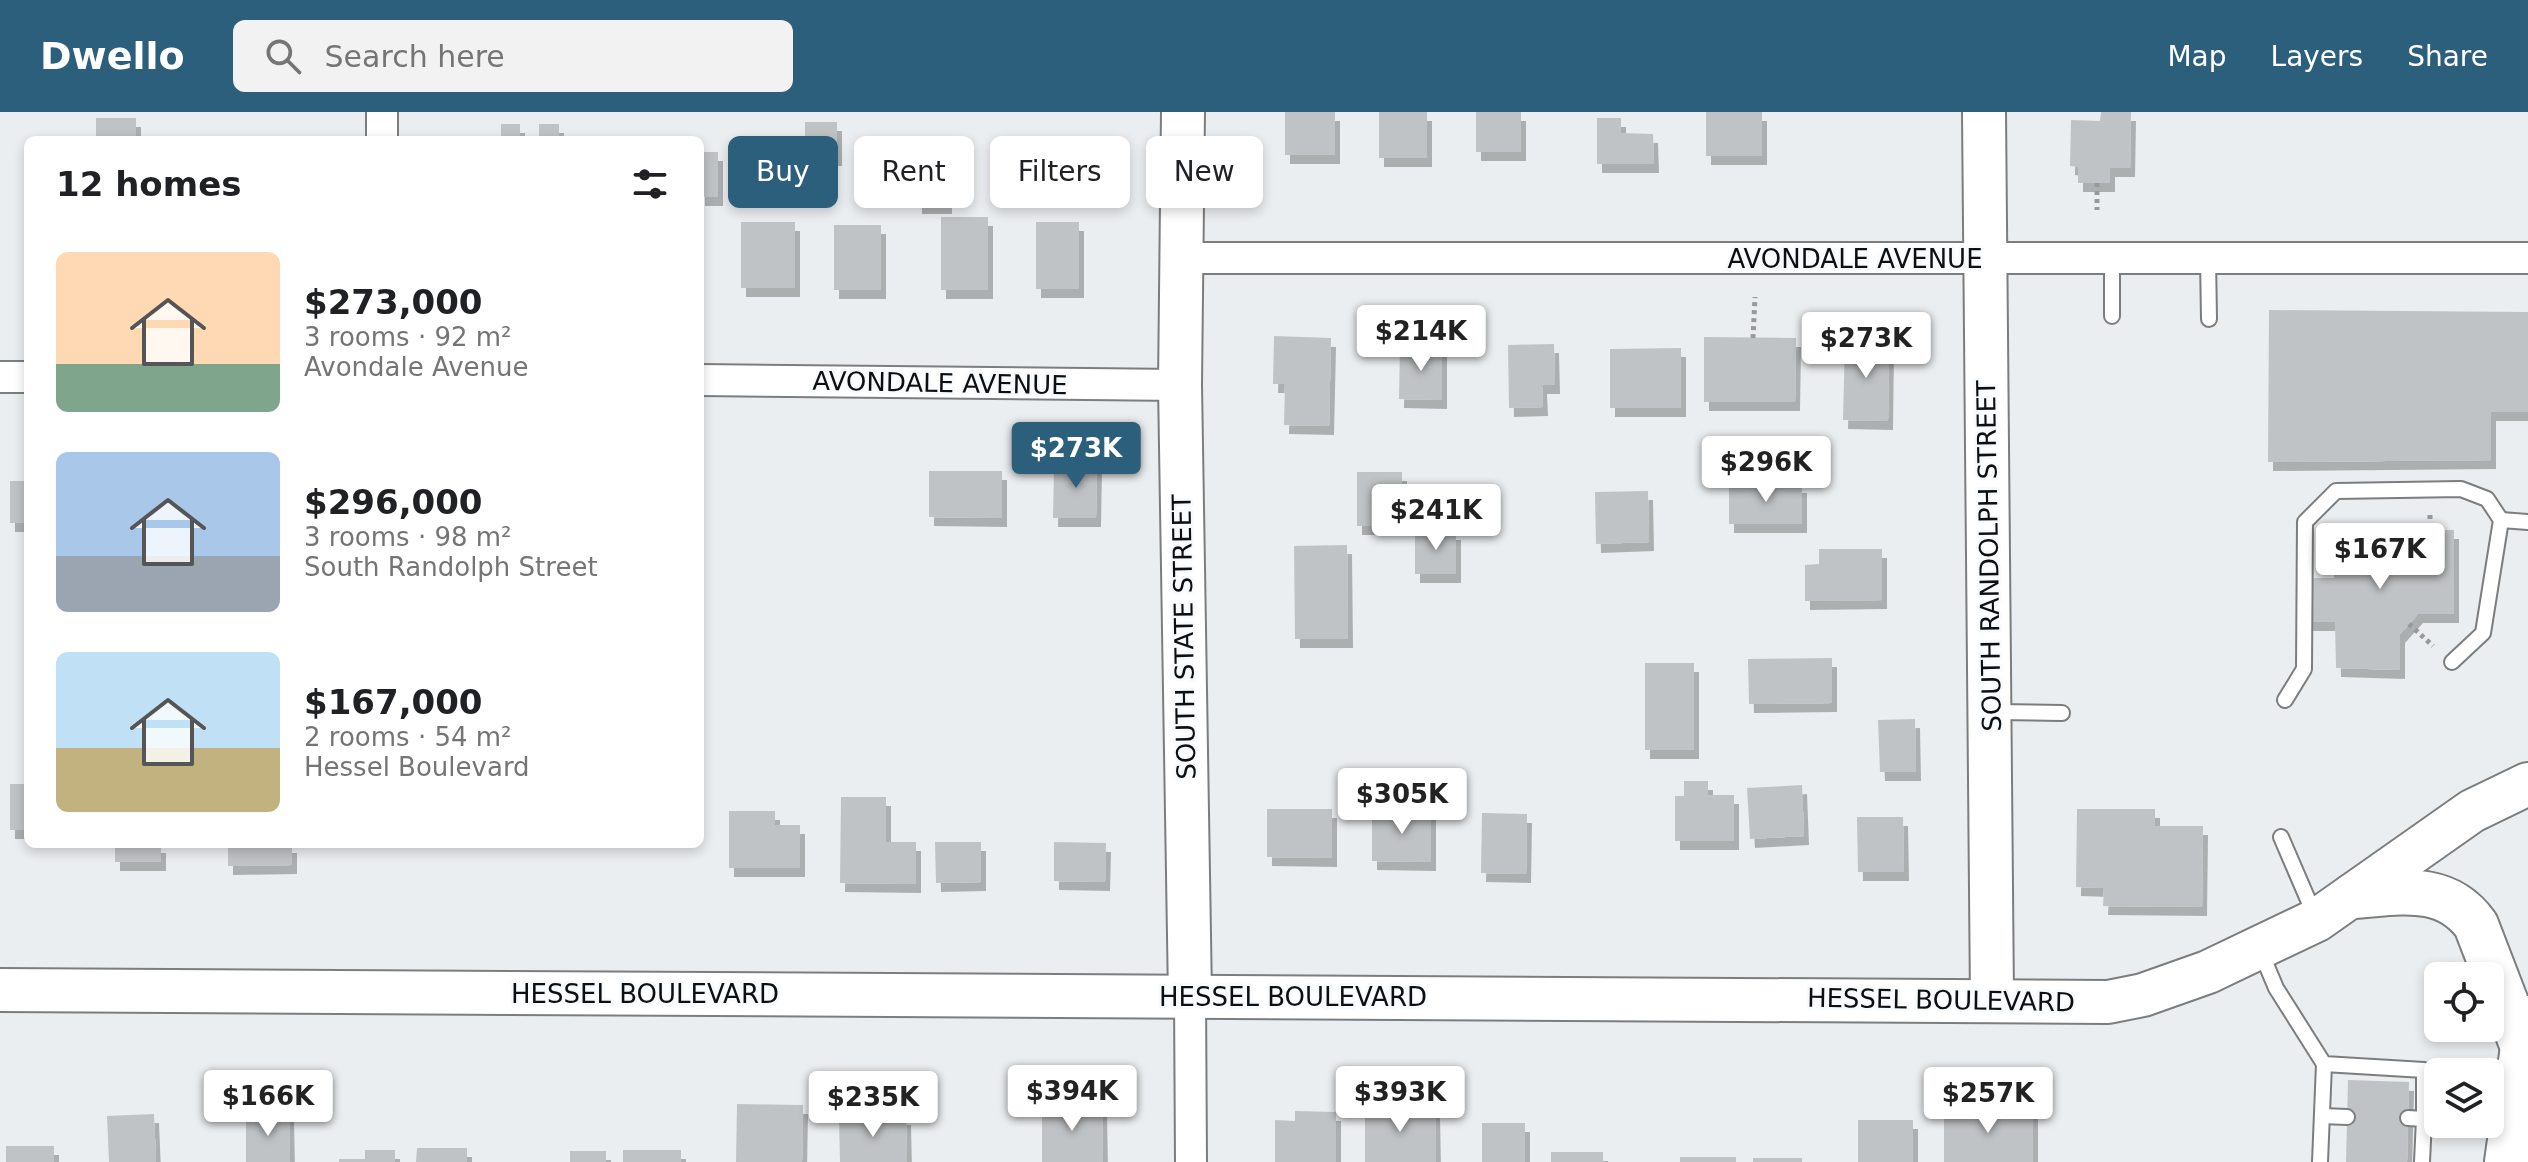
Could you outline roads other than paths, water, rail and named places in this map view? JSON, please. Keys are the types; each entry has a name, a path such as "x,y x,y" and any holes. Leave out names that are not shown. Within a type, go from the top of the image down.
{"main road":[{"path":"2353,896 2415,892 2441,897 2466,911 2476,925 2525,1029 2504,1111"}],"street":[{"path":"382,112 382,136"},
{"name":"SOUTH STATE STREET","path":"1183,112 1180,385 1191,1162"},
{"name":"SOUTH RANDOLPH STREET","path":"1984,112 1992,1000"},
{"name":"AVONDALE AVENUE","path":"1182,258 2528,258"},
{"path":"0,377 24,377"},
{"name":"AVONDALE AVENUE","path":"704,380 1180,385"},
{"name":"HESSEL BOULEVARD","path":"0,990 2108,1002 2143,995 2182,981 2260,949 2317,920 2472,811 2528,784"}],"lane":[{"path":"2112,258 2112,316"},
{"path":"2208,258 2209,319"},
{"path":"2285,700 2304,669 2305,522 2336,491 2461,489 2487,499 2501,520 2483,633 2452,662"},
{"path":"2501,520 2528,522"},
{"path":"1991,712 2062,713"},
{"path":"2281,837 2317,920"},
{"path":"2260,949 2276,988 2324,1064 2320,1162"},
{"path":"2324,1064 2424,1070"},
{"path":"2322,1116 2347,1117"},
{"path":"2408,1118 2424,1119"},
{"path":"2422,1162 2427,1138"}]}
